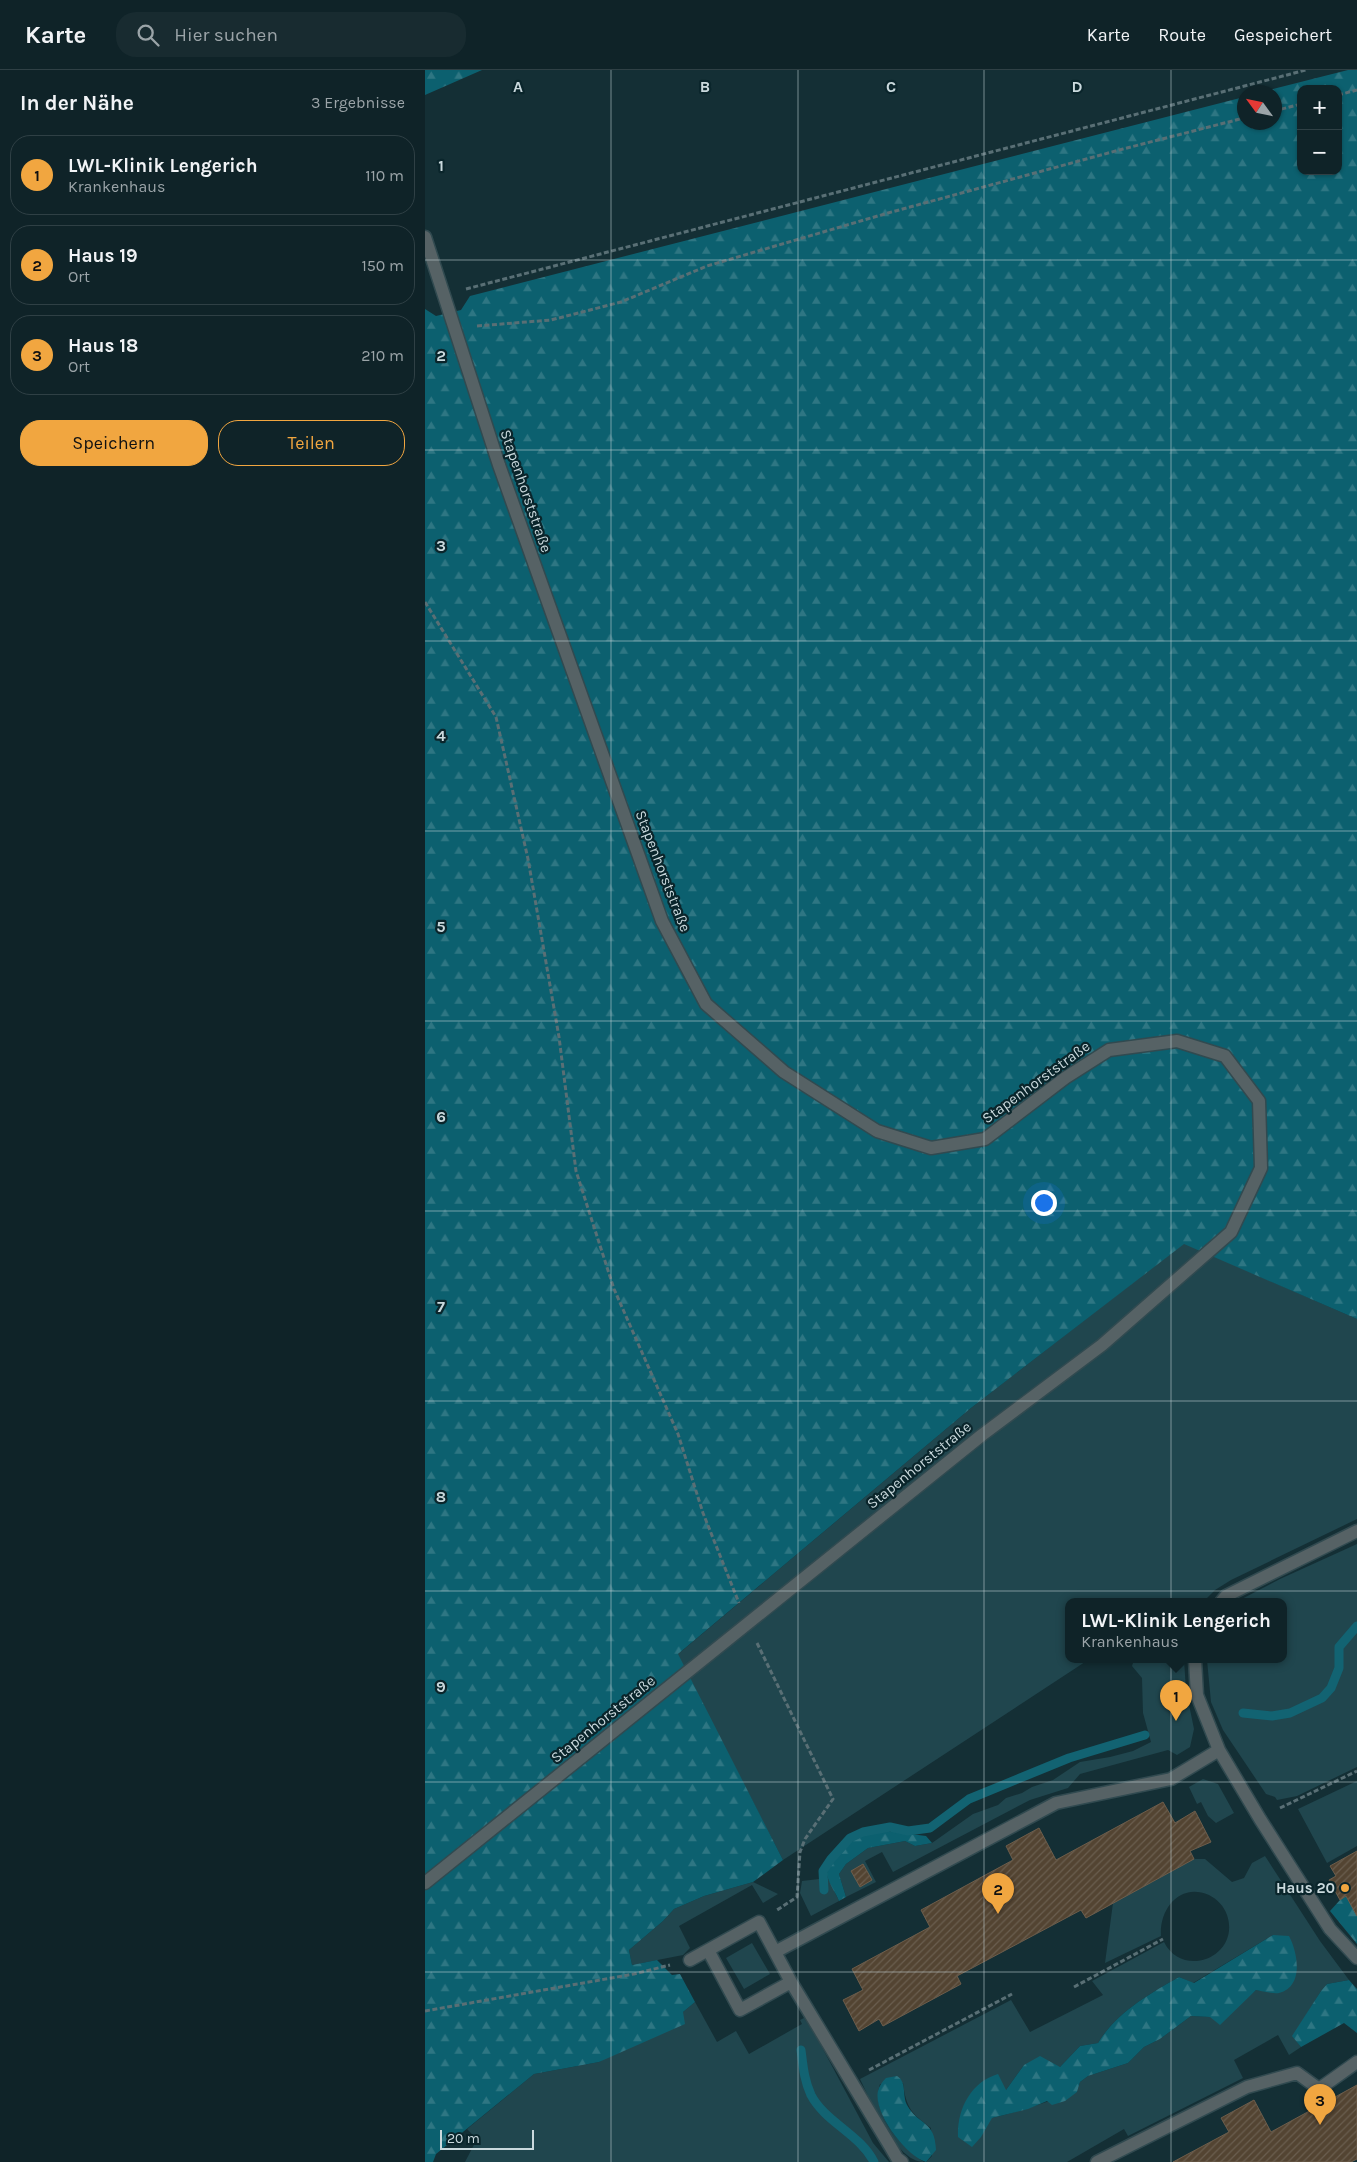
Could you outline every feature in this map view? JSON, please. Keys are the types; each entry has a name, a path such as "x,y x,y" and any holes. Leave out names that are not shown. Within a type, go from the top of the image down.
{"street":[{"name":"Stapenhorststraße","path":"425,238 499,465 662,921 706,1004 791,1077 877,1131 931,1148 985,1138 1065,1078 1109,1050 1177,1041 1225,1056 1259,1101 1261,1168 1231,1232 1102,1345 982,1435 425,1883"},
{"path":"1224,1598 1357,1531"},
{"path":"1195,1663 1197,1695 1219,1750 1260,1819 1330,1929 1357,1958"},
{"path":"775,1952 1056,1804 1171,1779 1219,1750"},
{"path":"689,1960 759,1922 791,1982 897,2158 902,2162"},
{"path":"708,1950 739,2010 791,1982"},
{"path":"1097,2162 1247,2087 1297,2073 1319,2089 1357,2062"}],"path":[{"path":"445,300 469,287 1307,70"},
{"path":"1342,94 1357,90"},
{"path":"1282,109 1297,105"},
{"path":"455,329 551,320 621,302 716,263 888,212 1237,120"},
{"path":"425,602 496,718 529,859 559,1037 576,1171 614,1289 678,1434 703,1512 747,1624 833,1799 805,1839 800,1852 797,1897 759,1922"},
{"path":"1260,1819 1357,1771"},
{"path":"1074,1987 1163,1938"},
{"path":"425,2011 634,1974 689,1960"},
{"path":"850,2081 1012,1994"}],"shaded area":[{"path":"1184,1243 1357,1319 1357,1519 1231,1580 1215,1590 1207,1598 1065,1598 1065,1663 1083,1663 783,1860 677,1655 971,1408"},
{"path":"1357,1544 1357,1767 1297,1796 1277,1800 1275,1797 1266,1794 1223,1730 1211,1702 1207,1663 1287,1663 1287,1598 1244,1598 1280,1579"},
{"path":"1133,1663 1184,1663 1186,1690 1194,1729 1190,1747 1177,1755 1168,1750 1080,1774 1068,1788 1030,1800 893,1872 882,1852 865,1861 876,1882 846,1897 839,1874 846,1864 868,1848 905,1841 915,1846 932,1843 973,1814 998,1805 1006,1798 1053,1780 1080,1762 1133,1751 1151,1742 1143,1713 1142,1678 1132,1666"},
{"path":"1203,1779 1218,1784 1234,1813 1216,1823 1208,1816 1201,1802 1197,1804 1189,1787"},
{"path":"1357,1781 1357,1846 1327,1863 1298,1809"},
{"path":"1265,1856 1320,1941 1349,1980 1327,1984 1321,1991 1293,2036 1301,2047 1289,2055 1278,2035 1234,2060 1243,2078 1128,2136 1124,2129 1067,2162 926,2162 932,2156 931,2128 911,2110 906,2099 903,2083 880,2084 878,2095 880,2106 890,2129 906,2148 924,2162 914,2159 894,2142 860,2079 1011,2000 1030,2032 1103,1995 1092,1981 1164,1942 1173,1953 1184,1960 1196,1961 1208,1958 1218,1952 1226,1942 1229,1929 1227,1915 1222,1906 1209,1895 1189,1892 1173,1900 1164,1916 1161,1936 1105,1963 1113,1903 1194,1859 1205,1859 1232,1882 1244,1878 1252,1863","holes":["1273,1935 1277,1993 1256,1990 1238,2005 1210,2017 1191,2016 1160,2039 1144,2047 1128,2063 1088,2076 1080,2082 1077,2092 992,2118 1006,2090 1024,2065 1060,2067 1080,2046 1098,2043 1114,2022 1156,1990 1179,1977 1193,1983"]},
{"path":"828,1878 839,1901 811,1916 800,1893 802,1881"},
{"path":"753,1882 778,1894 763,1903 752,1885 679,1926 690,1948 683,1955 632,1965 629,1950 674,1909 704,1896"},
{"path":"752,1943 770,1974 744,1989 726,1958"},
{"path":"695,2002 717,2042 736,2031 749,2054 802,2024 800,2020 804,2018 816,2036 873,2143 889,2162 465,2162 477,2139 467,2129 534,2074 599,2062 683,2012"}],"green space":[{"path":"425,70 482,70 425,95"},
{"path":"1348,70 1357,70 1357,1319 1184,1244 971,1408 678,1654 783,1860 753,1882 704,1896 674,1909 629,1950 632,1965 657,1960 672,1975 680,1974 695,2002 683,2012 685,2024 599,2062 534,2074 436,2154 433,2162 425,2162 425,309 436,316 461,310 470,296 1237,99 1237,130 1282,130 1282,87"},
{"path":"887,1831 926,1836 932,1843 915,1846 905,1841 868,1848 846,1864 839,1874 846,1897 839,1901 827,1875 834,1859 856,1839"},
{"path":"1346,1896 1357,1916 1357,1944 1330,1911"},
{"path":"1273,1935 1289,1936 1295,1951 1296,1977 1287,1990 1279,1993 1270,1993 1256,1990 1220,2025 1210,2017 1191,2016 1160,2039 1144,2047 1128,2063 1088,2076 1080,2082 1077,2092 1065,2101 1052,2105 1047,2101 1028,2109 992,2118 981,2137 972,2147 958,2137 958,2127 963,2107 973,2090 980,2083 998,2074 1006,2090 1024,2065 1040,2056 1060,2067 1080,2046 1098,2043 1114,2022 1156,1990 1179,1977 1194,1983"},
{"path":"1349,1980 1357,1989 1357,2033 1344,2023 1301,2047 1292,2036 1321,1991 1327,1984"},
{"path":"897,2076 902,2082 907,2105 916,2117 926,2124 933,2133 936,2150 926,2162 918,2158 901,2143 886,2122 881,2111 878,2100 879,2087 886,2078"}],"building":[{"path":"1163,1802 1175,1823 1195,1811 1211,1842 1190,1851 1194,1859 1086,1918 1081,1910 957,1976 961,1984 883,2026 879,2019 859,2031 843,2000 863,1990 852,1969 930,1927 921,1910 1013,1860 1006,1846 1039,1828 1056,1860"},
{"name":"Haus 20","path":"1357,1851 1357,1916 1346,1896 1340,1900 1329,1880 1336,1876 1330,1866"},
{"path":"863,1864 872,1880 860,1887 851,1871"},
{"path":"1357,2085 1357,2159 1351,2162 1173,2162 1229,2132 1221,2118 1254,2100 1271,2132"}],"waterway":[{"path":"1243,1713 1272,1716 1290,1713 1322,1698 1331,1688 1339,1668 1339,1647 1357,1626"},
{"path":"824,1890 823,1871 850,1838 863,1832 890,1827 908,1831 930,1828 969,1799 1069,1758 1145,1735"},
{"path":"801,2050 804,2072 811,2095 825,2113 868,2152 874,2162"}],"place":[{"name":"LWL-Klinik Lengerich","path":"1176,1721"},
{"name":"Haus 20","path":"1345,1888"},
{"name":"Haus 19","path":"998,1914"},
{"name":"Haus 18","path":"1320,2125"}]}
